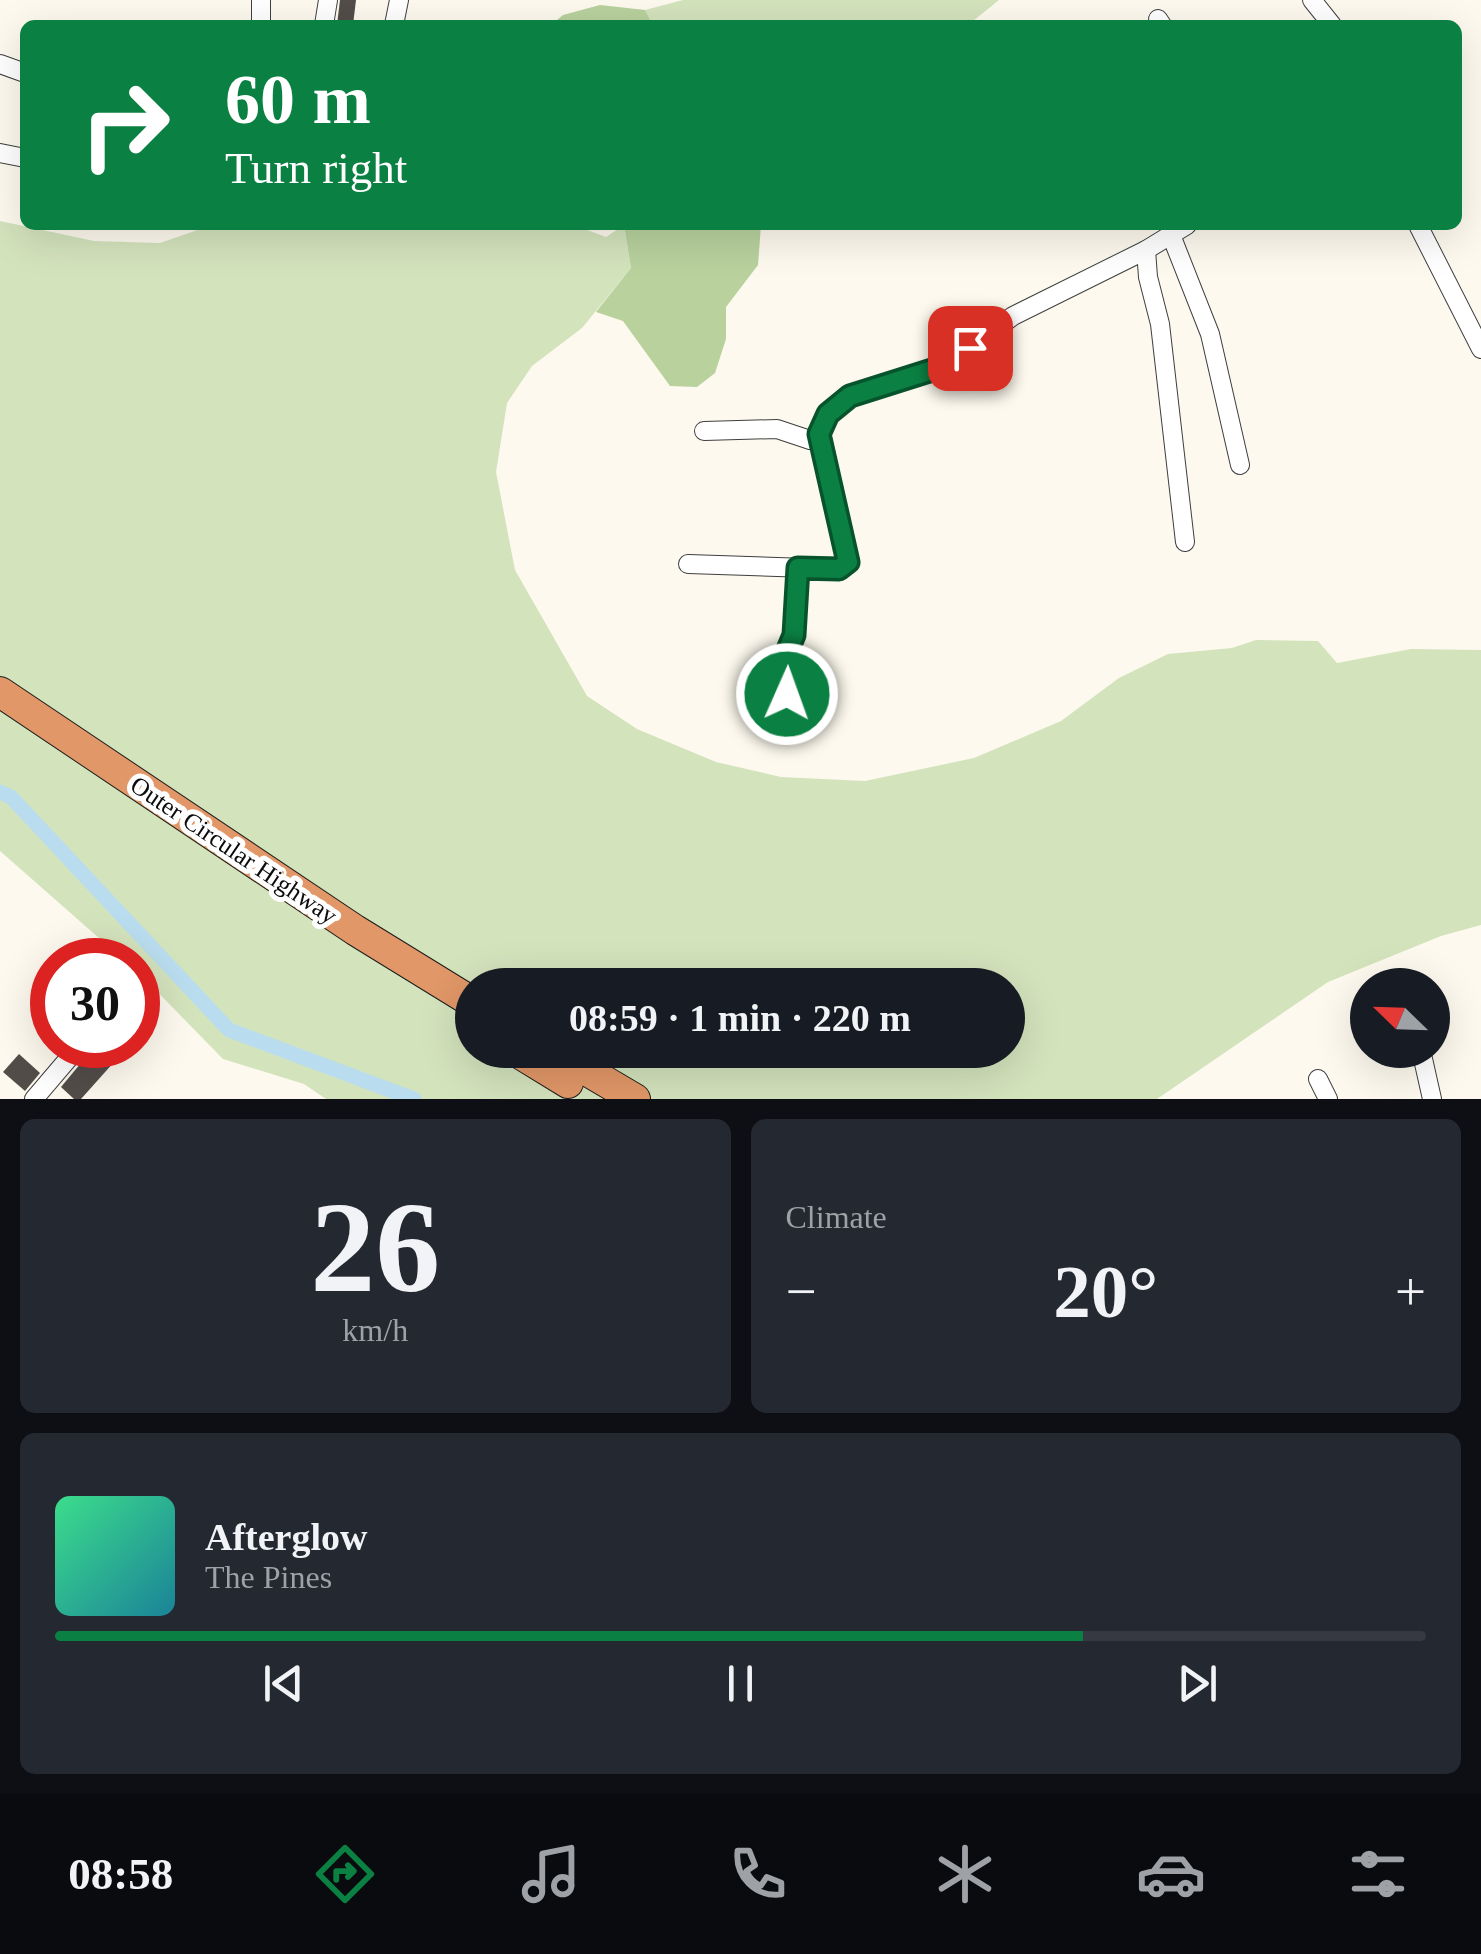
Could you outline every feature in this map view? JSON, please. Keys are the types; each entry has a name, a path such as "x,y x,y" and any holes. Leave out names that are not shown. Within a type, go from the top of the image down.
{"highway":[{"name":"Outer Circular Highway","path":"0,692 354,930 455,992"},
{"name":"Outer Circular Highway","path":"0,716 344,946 455,1014"},
{"path":"544,1068 596,1099"},
{"path":"583,1068 636,1099"}],"street":[{"path":"1312,0 1328,20"},
{"path":"704,431 777,429 810,440 819,434 828,414 850,396 948,365 1013,316 1179,230 1210,334 1240,466"},
{"path":"1421,230 1481,348"},
{"path":"1146,250 1148,277 1160,324 1185,542"},
{"path":"688,564 839,569 848,562 819,434"},
{"path":"796,712 777,676 794,635 798,568"},
{"path":"34,1099 60,1068"},
{"path":"1424,1068 1432,1099"},
{"path":"1318,1079 1328,1099"}],"green space":[{"path":"683,0 999,0 974,20 650,20 645,10"},
{"path":"600,5 645,10 650,20 557,20"},
{"path":"0,221 20,225 20,230 42,230 94,241 160,243 198,230 587,230 606,237 625,230 631,268 582,328 532,366 507,403 496,472 515,570 587,696 637,729 716,762 781,777 865,781 974,758 1061,721 1119,678 1168,654 1232,648 1256,640 1318,641 1337,663 1411,649 1481,650 1481,925 1441,936 1362,968 1350,968 1350,973 1328,982 1157,1099 326,1099 304,1084 223,1059 160,995 160,938 99,938 0,851"},
{"path":"625,230 761,230 758,265 726,307 726,339 715,373 697,387 670,386 623,321 596,312 631,268"}],"building":[{"path":"340,0 356,0 354,20 338,20"},
{"path":"19,1054 30,1068 40,1073 25,1091 3,1072"},
{"path":"77,1068 109,1068 81,1099 74,1099 61,1087"}],"waterway":[{"path":"0,792 11,797 229,1030 414,1099"}],"route":[{"path":"787,694 777,676 794,635 798,568 839,569 848,562 819,434 828,414 850,396 948,365 970,348"}]}
